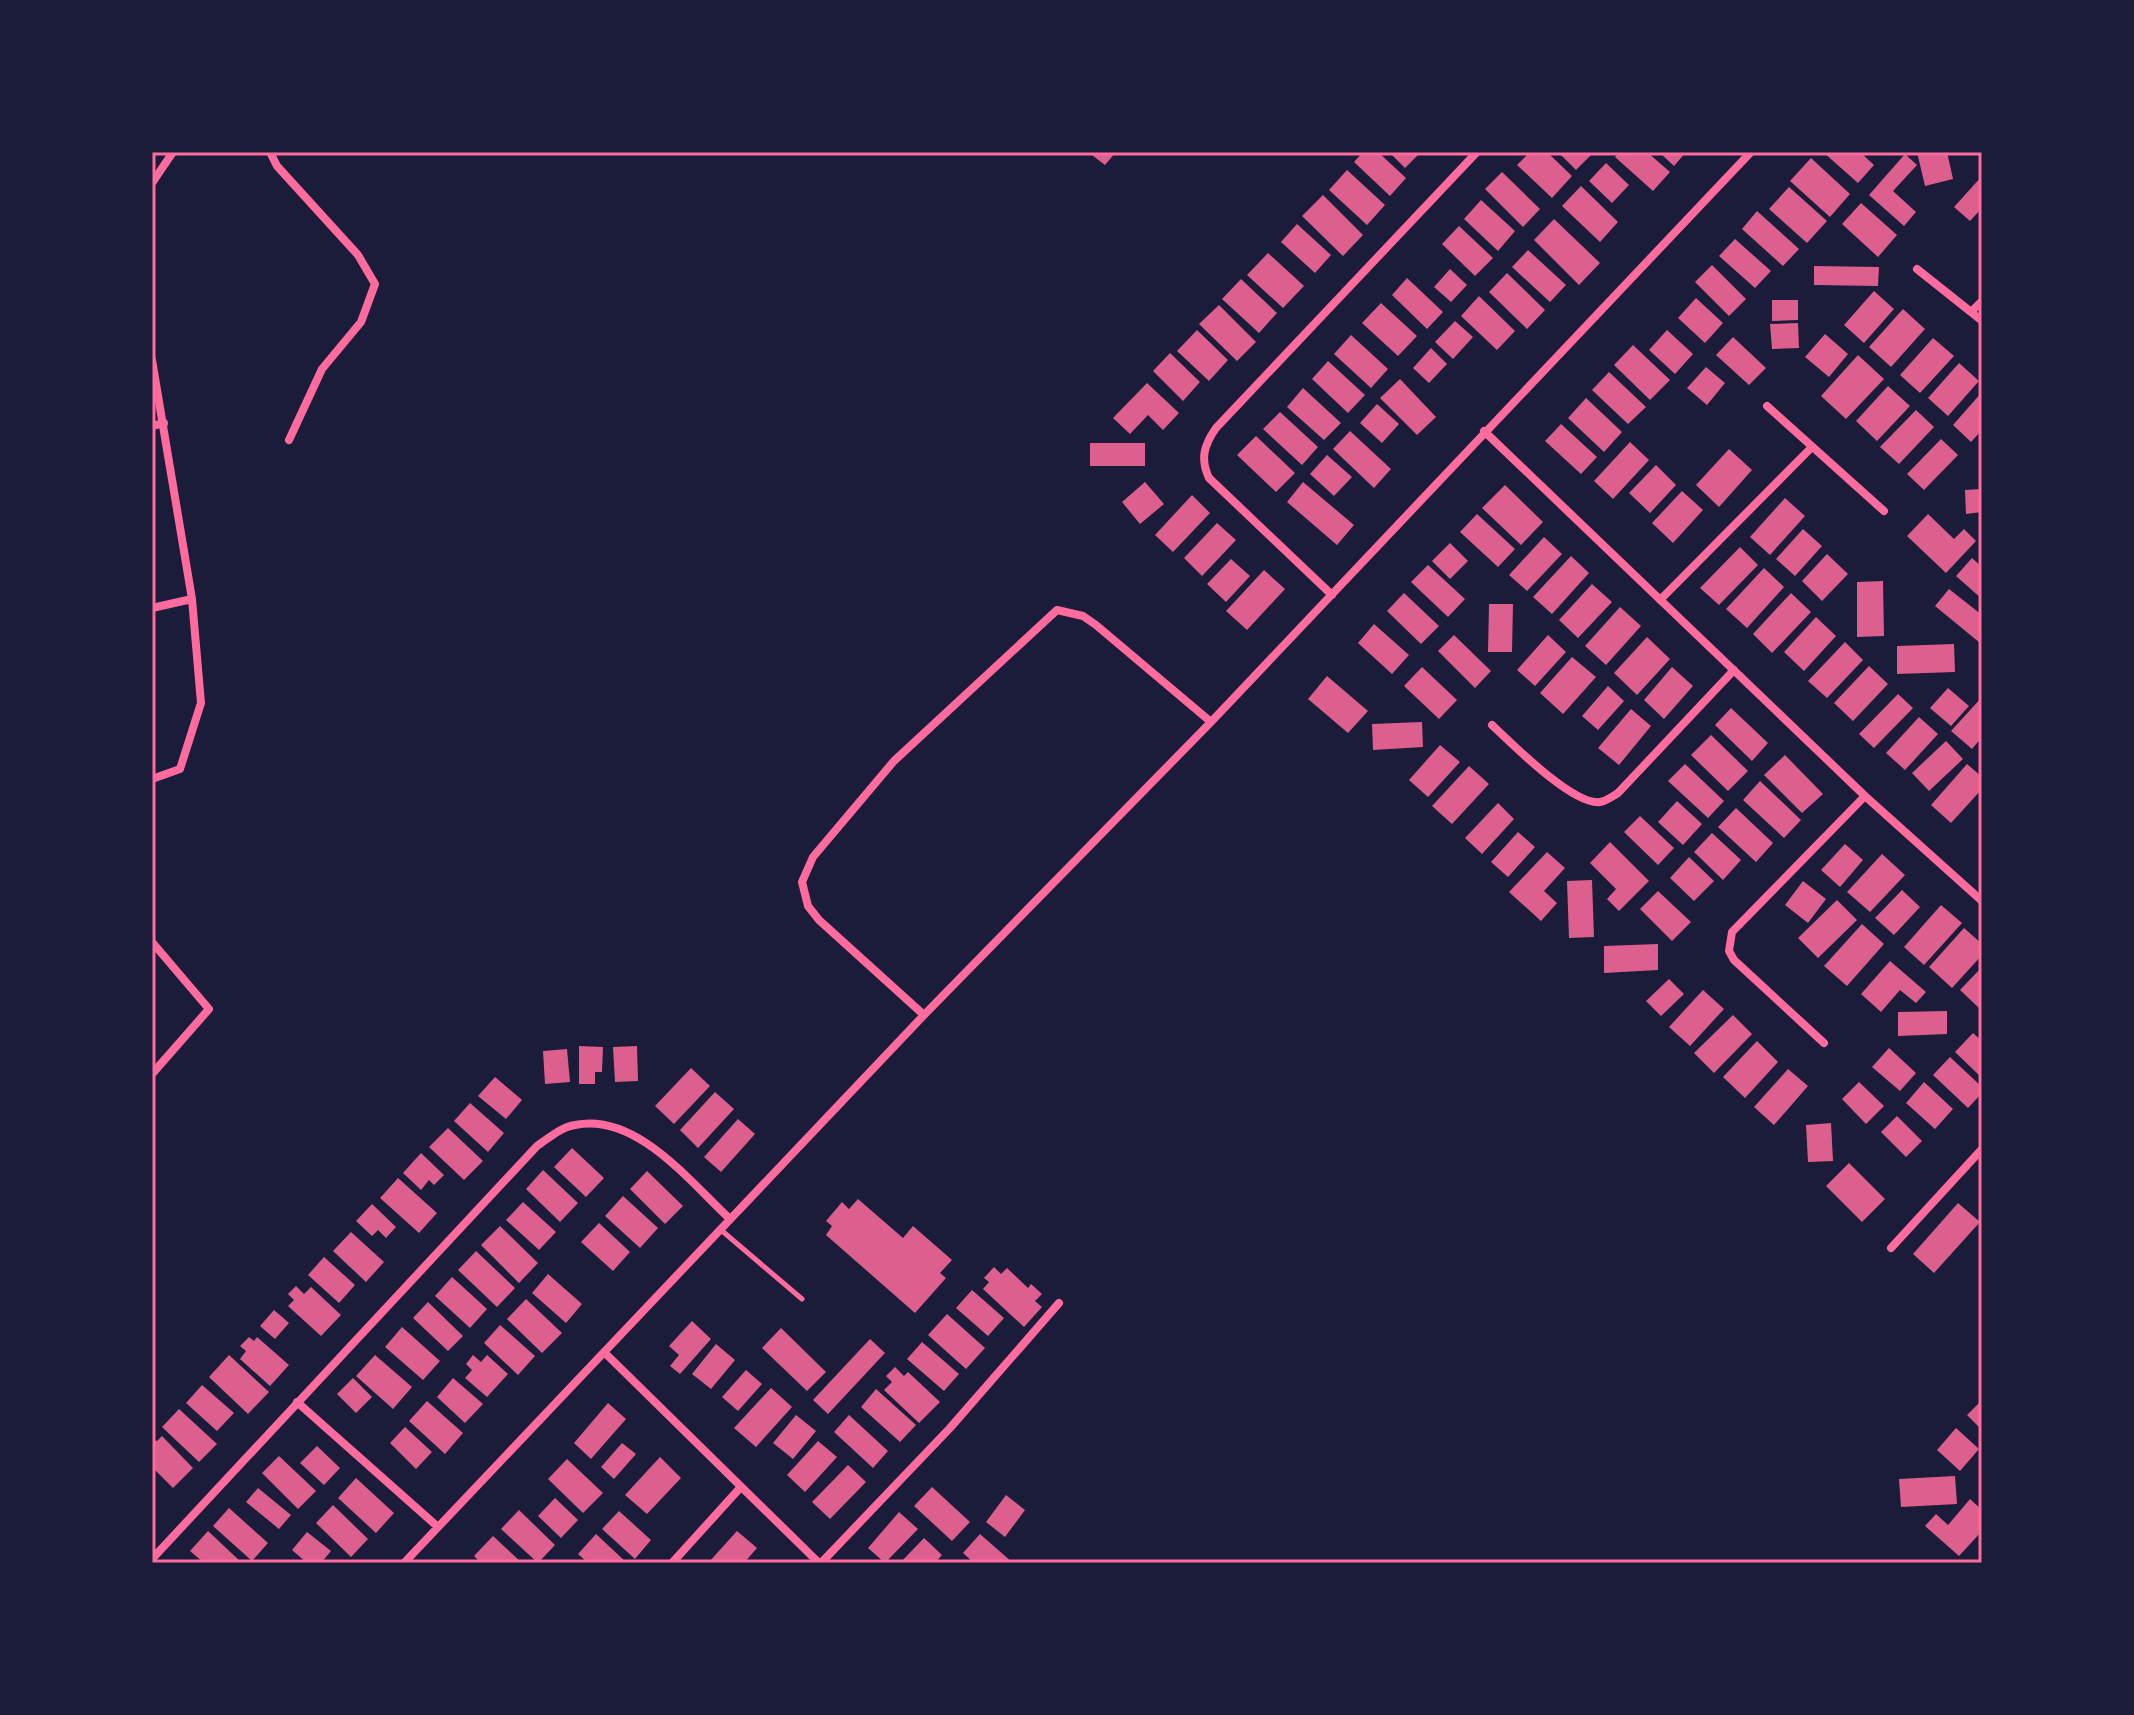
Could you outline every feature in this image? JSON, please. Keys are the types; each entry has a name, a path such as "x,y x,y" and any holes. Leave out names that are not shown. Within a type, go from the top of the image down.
{"street":[{"path":"152,183 173,152"},
{"path":"270,152 277,166 358,255 375,284 361,322 322,369 289,440"},
{"path":"1332,595 1209,478 1203,467 1203,453 1216,428 1477,152"},
{"path":"404,1563 924,1015 1211,722 1751,152"},
{"path":"1917,269 1982,321"},
{"path":"1971,312 1982,301"},
{"path":"152,360 192,599 201,703 180,769 152,779"},
{"path":"1767,406 1884,511"},
{"path":"152,426 164,423"},
{"path":"1484,431 1865,796 1981,897"},
{"path":"1660,600 1811,448"},
{"path":"152,608 192,599"},
{"path":"924,1015 819,920 803,894 802,882 813,857 894,761 1057,610 1083,616 1096,625 1211,722"},
{"path":"1492,725 1525,756 1583,800 1601,802 1618,793 1734,670"},
{"path":"1824,1043 1734,960 1730,942 1732,932 1865,796"},
{"path":"152,942 209,1009 152,1074"},
{"path":"152,1559 537,1146 561,1130 588,1123 636,1137 730,1219"},
{"path":"1891,1248 1982,1149"},
{"path":"604,1352 820,1563 950,1428 1059,1303"},
{"path":"297,1402 438,1527"},
{"path":"672,1563 740,1488"}],"lane":[{"path":"720,1229 802,1299"}],"building":[{"path":"1088,152 1116,152 1105,165"},
{"path":"1363,152 1378,152 1406,178 1390,196 1354,162"},
{"path":"1389,152 1421,152 1405,168"},
{"path":"1530,152 1547,152 1572,176 1552,198 1517,165"},
{"path":"1558,152 1594,152 1576,170"},
{"path":"1619,152 1647,152 1670,172 1653,191 1615,157"},
{"path":"1659,152 1686,152 1674,166"},
{"path":"1823,152 1860,152 1874,165 1858,183"},
{"path":"1917,152 1947,152 1953,179 1925,186"},
{"path":"1905,154 1917,165 1893,191 1916,212 1904,226 1869,195"},
{"path":"1811,158 1850,194 1830,217 1790,181"},
{"path":"1606,163 1629,185 1612,203 1589,181"},
{"path":"1347,170 1385,205 1367,225 1329,190"},
{"path":"1502,172 1540,209 1523,227 1485,189"},
{"path":"1982,176 1982,208 1970,221 1954,207"},
{"path":"1581,186 1618,222 1600,242 1562,206"},
{"path":"1789,187 1827,221 1807,243 1769,209"},
{"path":"1323,195 1363,235 1343,256 1302,216"},
{"path":"1481,200 1515,231 1498,251 1464,219"},
{"path":"1861,203 1897,235 1878,257 1842,224"},
{"path":"1757,211 1799,249 1783,266 1742,229"},
{"path":"1554,219 1600,263 1579,285 1534,240"},
{"path":"1297,224 1331,255 1315,273 1281,242"},
{"path":"1459,226 1493,258 1475,276 1442,244"},
{"path":"1735,239 1771,271 1755,288 1719,256"},
{"path":"1528,250 1566,285 1550,302 1512,267"},
{"path":"1268,253 1304,286 1283,308 1247,275"},
{"path":"1712,265 1746,299 1729,316 1695,282"},
{"path":"1814,266 1879,267 1878,286 1814,285"},
{"path":"1450,269 1467,285 1451,302 1434,287"},
{"path":"1507,273 1545,310 1527,329 1489,292"},
{"path":"1407,278 1443,312 1427,329 1392,295"},
{"path":"1241,279 1277,313 1259,333 1222,299"},
{"path":"1874,291 1894,309 1864,343 1844,325"},
{"path":"1479,296 1515,331 1497,350 1461,316"},
{"path":"1696,298 1723,323 1705,343 1678,318"},
{"path":"1772,300 1798,300 1798,320 1772,321"},
{"path":"1381,303 1417,336 1398,356 1362,323"},
{"path":"1219,305 1256,342 1237,361 1199,324"},
{"path":"1903,309 1925,329 1891,367 1869,347"},
{"path":"1455,321 1473,337 1453,359 1435,342"},
{"path":"1798,323 1799,348 1772,349 1770,324"},
{"path":"1197,330 1228,360 1209,381 1177,351"},
{"path":"1667,330 1693,354 1675,374 1649,350"},
{"path":"1825,334 1848,354 1829,377 1805,357"},
{"path":"1351,335 1388,369 1371,388 1334,354"},
{"path":"1733,337 1766,368 1749,385 1716,355"},
{"path":"1933,338 1954,356 1920,393 1900,375"},
{"path":"1633,345 1670,380 1650,400 1614,365"},
{"path":"1431,348 1447,364 1429,383 1413,368"},
{"path":"1170,353 1200,382 1183,401 1153,371"},
{"path":"1858,355 1884,379 1846,419 1821,396"},
{"path":"1328,361 1365,395 1348,413 1312,379"},
{"path":"1959,363 1979,381 1948,416 1928,398"},
{"path":"1706,367 1725,383 1707,405 1687,388"},
{"path":"1609,372 1646,407 1628,424 1592,390"},
{"path":"1400,379 1436,417 1417,435 1380,398"},
{"path":"1147,383 1179,413 1163,430 1148,415 1130,434 1113,418"},
{"path":"1888,386 1910,406 1877,441 1856,421"},
{"path":"1303,388 1341,423 1324,440 1287,407"},
{"path":"1982,392 1982,430 1971,442 1953,425"},
{"path":"1586,398 1622,432 1604,452 1568,418"},
{"path":"1377,404 1399,424 1382,443 1360,423"},
{"path":"1916,410 1934,427 1899,464 1880,447"},
{"path":"1280,412 1318,447 1302,465 1263,429"},
{"path":"1561,424 1597,457 1581,474 1545,441"},
{"path":"1350,431 1391,469 1374,488 1333,449"},
{"path":"1256,436 1295,473 1276,492 1237,455"},
{"path":"1941,439 1958,455 1924,490 1907,474"},
{"path":"1630,442 1649,460 1613,499 1594,481"},
{"path":"1090,443 1145,443 1145,466 1090,466"},
{"path":"1729,449 1752,470 1719,507 1696,485"},
{"path":"1327,455 1352,477 1334,496 1310,474"},
{"path":"1656,465 1676,485 1650,513 1629,493"},
{"path":"1145,482 1164,504 1140,524 1122,502"},
{"path":"1303,482 1354,525 1337,545 1287,502"},
{"path":"1505,485 1543,522 1521,545 1482,508"},
{"path":"1982,489 1982,512 1966,514 1965,490"},
{"path":"1682,491 1703,510 1673,543 1652,523"},
{"path":"1192,495 1210,513 1173,552 1155,535"},
{"path":"1785,498 1805,516 1770,555 1750,537"},
{"path":"1477,514 1515,549 1498,567 1460,532"},
{"path":"1928,514 1954,539 1964,529 1976,541 1946,573 1907,536"},
{"path":"1217,523 1236,540 1202,576 1184,558"},
{"path":"1803,529 1822,546 1795,576 1776,559"},
{"path":"1544,537 1562,554 1527,591 1509,575"},
{"path":"1450,543 1468,561 1450,579 1432,561"},
{"path":"1740,547 1758,565 1719,605 1700,588"},
{"path":"1827,554 1848,574 1822,601 1802,581"},
{"path":"1571,556 1589,573 1552,614 1533,597"},
{"path":"1972,558 1982,567 1982,599 1956,576"},
{"path":"1231,559 1250,576 1226,602 1207,584"},
{"path":"1428,565 1465,599 1448,617 1411,582"},
{"path":"1764,568 1784,587 1747,628 1726,609"},
{"path":"1264,570 1285,589 1247,630 1226,611"},
{"path":"1883,581 1884,636 1857,637 1857,582"},
{"path":"1592,584 1612,602 1578,638 1559,620"},
{"path":"1949,589 1982,615 1980,643 1935,606"},
{"path":"1404,593 1439,626 1421,644 1387,611"},
{"path":"1791,593 1811,612 1772,653 1753,634"},
{"path":"1489,604 1513,604 1512,652 1488,652"},
{"path":"1620,607 1641,626 1606,665 1585,646"},
{"path":"1816,617 1836,636 1804,671 1784,652"},
{"path":"1374,624 1409,655 1392,674 1358,643"},
{"path":"1454,635 1491,671 1475,688 1438,651"},
{"path":"1548,635 1566,652 1535,686 1517,670"},
{"path":"1647,637 1670,659 1637,695 1614,673"},
{"path":"1845,642 1863,660 1827,698 1808,681"},
{"path":"1954,644 1955,672 1897,674 1897,646"},
{"path":"1572,657 1596,677 1563,714 1540,693"},
{"path":"1869,666 1888,684 1853,721 1834,703"},
{"path":"1422,667 1457,700 1439,719 1404,686"},
{"path":"1672,667 1693,686 1664,719 1644,700"},
{"path":"1327,676 1368,711 1348,733 1308,699"},
{"path":"1608,686 1624,701 1598,730 1582,716"},
{"path":"1948,688 1969,706 1951,726 1930,708"},
{"path":"1898,694 1913,708 1874,748 1859,734"},
{"path":"1982,697 1982,737 1972,749 1951,731"},
{"path":"1731,708 1768,743 1752,761 1715,725"},
{"path":"1631,709 1651,726 1619,765 1598,748"},
{"path":"1919,717 1938,734 1905,770 1886,753"},
{"path":"1422,722 1423,747 1373,750 1372,724"},
{"path":"1711,735 1748,771 1728,791 1691,755"},
{"path":"1946,741 1963,759 1929,791 1912,773"},
{"path":"1440,745 1460,762 1428,797 1409,780"},
{"path":"1785,755 1823,794 1802,813 1764,775"},
{"path":"1685,764 1724,801 1708,818 1668,781"},
{"path":"1967,764 1982,777 1982,789 1951,823 1931,805"},
{"path":"1469,766 1489,784 1452,824 1432,806"},
{"path":"1760,781 1801,820 1784,838 1743,800"},
{"path":"1677,801 1702,824 1683,845 1658,822"},
{"path":"1498,803 1514,819 1482,854 1465,838"},
{"path":"1736,808 1773,843 1756,862 1718,827"},
{"path":"1640,816 1674,848 1658,865 1624,832"},
{"path":"1518,832 1535,847 1508,877 1491,862"},
{"path":"1712,833 1741,860 1723,880 1694,852"},
{"path":"1610,842 1649,881 1619,911 1607,899 1616,889 1590,863"},
{"path":"1845,844 1863,860 1840,887 1821,870"},
{"path":"1547,852 1565,868 1544,891 1557,903 1541,921 1509,892"},
{"path":"1882,854 1905,875 1870,912 1847,892"},
{"path":"1689,857 1714,881 1694,901 1670,878"},
{"path":"1592,880 1594,937 1569,938 1567,881"},
{"path":"1803,881 1826,899 1808,923 1785,905"},
{"path":"1902,890 1920,907 1894,935 1875,918"},
{"path":"1658,891 1691,922 1672,941 1640,909"},
{"path":"1837,900 1857,920 1818,958 1798,938"},
{"path":"1941,905 1962,923 1924,965 1904,947"},
{"path":"1862,924 1884,944 1847,986 1824,966"},
{"path":"1964,928 1982,944 1982,955 1952,988 1929,967"},
{"path":"1658,944 1658,970 1604,973 1604,946"},
{"path":"1890,961 1926,992 1916,1003 1900,990 1881,1012 1861,994"},
{"path":"1982,967 1982,1005 1979,1008 1960,990"},
{"path":"1669,979 1684,994 1661,1016 1646,1001"},
{"path":"1703,990 1724,1009 1690,1046 1669,1027"},
{"path":"1947,1011 1947,1034 1898,1036 1898,1012"},
{"path":"1733,1015 1752,1034 1714,1073 1694,1053"},
{"path":"1973,1033 1982,1041 1982,1078 1955,1052"},
{"path":"1757,1041 1778,1062 1745,1098 1723,1077"},
{"path":"579,1046 603,1047 602,1072 595,1072 595,1084 579,1084"},
{"path":"637,1046 638,1081 615,1082 613,1047"},
{"path":"1889,1048 1916,1073 1900,1091 1872,1067"},
{"path":"567,1049 570,1082 545,1084 543,1051"},
{"path":"1950,1057 1982,1087 1982,1093 1968,1108 1933,1075"},
{"path":"691,1068 710,1086 674,1124 655,1106"},
{"path":"1788,1069 1808,1086 1774,1125 1754,1107"},
{"path":"495,1077 522,1100 506,1119 478,1096"},
{"path":"1859,1082 1884,1106 1866,1124 1842,1099"},
{"path":"1924,1082 1953,1109 1935,1129 1906,1103"},
{"path":"715,1092 734,1109 698,1148 680,1130"},
{"path":"470,1103 504,1133 488,1152 454,1121"},
{"path":"1897,1116 1922,1141 1906,1157 1881,1132"},
{"path":"738,1119 755,1134 721,1172 704,1157"},
{"path":"1831,1123 1833,1161 1808,1162 1806,1125"},
{"path":"448,1128 483,1161 464,1180 429,1147"},
{"path":"572,1148 604,1178 586,1197 554,1167"},
{"path":"421,1153 444,1175 434,1185 429,1180 421,1190 403,1173"},
{"path":"1849,1163 1885,1199 1862,1222 1826,1186"},
{"path":"543,1170 578,1203 560,1222 526,1189"},
{"path":"647,1171 683,1206 665,1224 630,1189"},
{"path":"398,1178 437,1213 419,1233 380,1198"},
{"path":"623,1196 658,1228 640,1248 605,1216"},
{"path":"858,1199 903,1238 913,1226 952,1260 940,1273 946,1278 915,1313 826,1235 832,1226 826,1221 842,1202 849,1209"},
{"path":"523,1202 556,1232 539,1250 506,1220"},
{"path":"1958,1203 1980,1222 1934,1273 1913,1254"},
{"path":"372,1204 396,1227 386,1238 378,1230 372,1236 356,1221"},
{"path":"599,1223 630,1252 613,1271 581,1242"},
{"path":"500,1226 538,1263 519,1283 481,1245"},
{"path":"351,1232 384,1262 366,1282 333,1251"},
{"path":"476,1251 515,1288 497,1307 458,1270"},
{"path":"324,1257 355,1285 339,1303 308,1275"},
{"path":"994,1267 1001,1274 1007,1268 1028,1288 1031,1284 1042,1294 1035,1301 1042,1307 1024,1327 983,1289 989,1282 984,1278"},
{"path":"548,1274 582,1304 566,1323 532,1293"},
{"path":"452,1277 487,1309 470,1328 435,1296"},
{"path":"296,1286 304,1294 311,1287 341,1315 321,1336 288,1306 294,1300 288,1294"},
{"path":"972,1290 1004,1318 988,1336 956,1308"},
{"path":"526,1299 562,1333 542,1353 507,1319"},
{"path":"428,1302 463,1336 448,1351 413,1318"},
{"path":"274,1310 289,1323 275,1339 260,1326"},
{"path":"947,1314 985,1348 966,1369 928,1335"},
{"path":"692,1321 711,1339 680,1374 670,1366 679,1355 669,1346"},
{"path":"500,1325 535,1356 518,1375 484,1343"},
{"path":"402,1327 440,1361 423,1380 385,1347"},
{"path":"781,1328 826,1372 807,1391 762,1348"},
{"path":"249,1337 254,1341 257,1337 289,1365 270,1386 240,1359 246,1351 240,1346"},
{"path":"870,1339 885,1353 828,1414 813,1400"},
{"path":"922,1342 959,1374 944,1391 907,1359"},
{"path":"716,1344 735,1360 711,1389 692,1374"},
{"path":"229,1355 269,1392 248,1414 209,1377"},
{"path":"375,1355 412,1387 393,1409 356,1376"},
{"path":"473,1355 481,1362 487,1355 508,1374 487,1397 465,1378 472,1370 466,1364"},
{"path":"895,1367 904,1376 908,1372 940,1402 919,1423 884,1390 892,1382 886,1376"},
{"path":"746,1370 762,1384 738,1411 722,1397"},
{"path":"353,1378 372,1397 356,1413 337,1394"},
{"path":"453,1378 483,1404 465,1423 437,1397"},
{"path":"202,1385 234,1413 217,1431 186,1403"},
{"path":"771,1388 792,1407 756,1447 734,1428"},
{"path":"876,1389 916,1425 900,1442 861,1407"},
{"path":"1982,1400 1982,1430 1967,1415"},
{"path":"427,1401 463,1433 445,1454 409,1421"},
{"path":"608,1403 626,1419 591,1459 574,1443"},
{"path":"179,1409 217,1444 199,1462 162,1427"},
{"path":"796,1415 816,1431 793,1459 773,1443"},
{"path":"849,1415 888,1451 873,1468 834,1432"},
{"path":"405,1427 432,1452 416,1469 390,1443"},
{"path":"1956,1428 1979,1449 1960,1471 1937,1450"},
{"path":"162,1436 193,1468 173,1488 152,1467 152,1439 157,1441"},
{"path":"818,1441 837,1457 805,1492 787,1475"},
{"path":"622,1443 636,1454 614,1479 601,1467"},
{"path":"317,1446 340,1468 324,1485 300,1463"},
{"path":"279,1456 316,1491 298,1509 262,1473"},
{"path":"660,1457 681,1478 647,1514 625,1495"},
{"path":"567,1459 603,1493 583,1513 548,1479"},
{"path":"848,1465 866,1482 830,1519 812,1502"},
{"path":"1955,1476 1957,1504 1901,1507 1899,1479"},
{"path":"356,1478 394,1513 376,1533 338,1498"},
{"path":"932,1487 970,1522 952,1541 914,1506"},
{"path":"258,1488 291,1515 279,1529 246,1502"},
{"path":"1006,1495 1025,1510 1005,1537 986,1522"},
{"path":"555,1498 578,1520 561,1538 538,1516"},
{"path":"1970,1499 1982,1510 1982,1531 1959,1556 1925,1526 1936,1514 1948,1525"},
{"path":"333,1505 368,1539 351,1557 316,1523"},
{"path":"229,1508 268,1543 252,1561 213,1526"},
{"path":"519,1510 555,1545 538,1563 501,1529"},
{"path":"619,1511 651,1540 635,1559 602,1529"},
{"path":"899,1512 918,1529 885,1563 868,1548"},
{"path":"208,1531 242,1563 204,1563 190,1551"},
{"path":"737,1531 757,1548 744,1563 708,1563"},
{"path":"307,1532 331,1551 321,1563 307,1563 292,1550"},
{"path":"596,1534 627,1563 588,1563 578,1554"},
{"path":"980,1534 1013,1563 974,1563 963,1553"},
{"path":"493,1536 522,1563 481,1563 474,1556"},
{"path":"924,1538 942,1555 935,1563 900,1563"}]}
